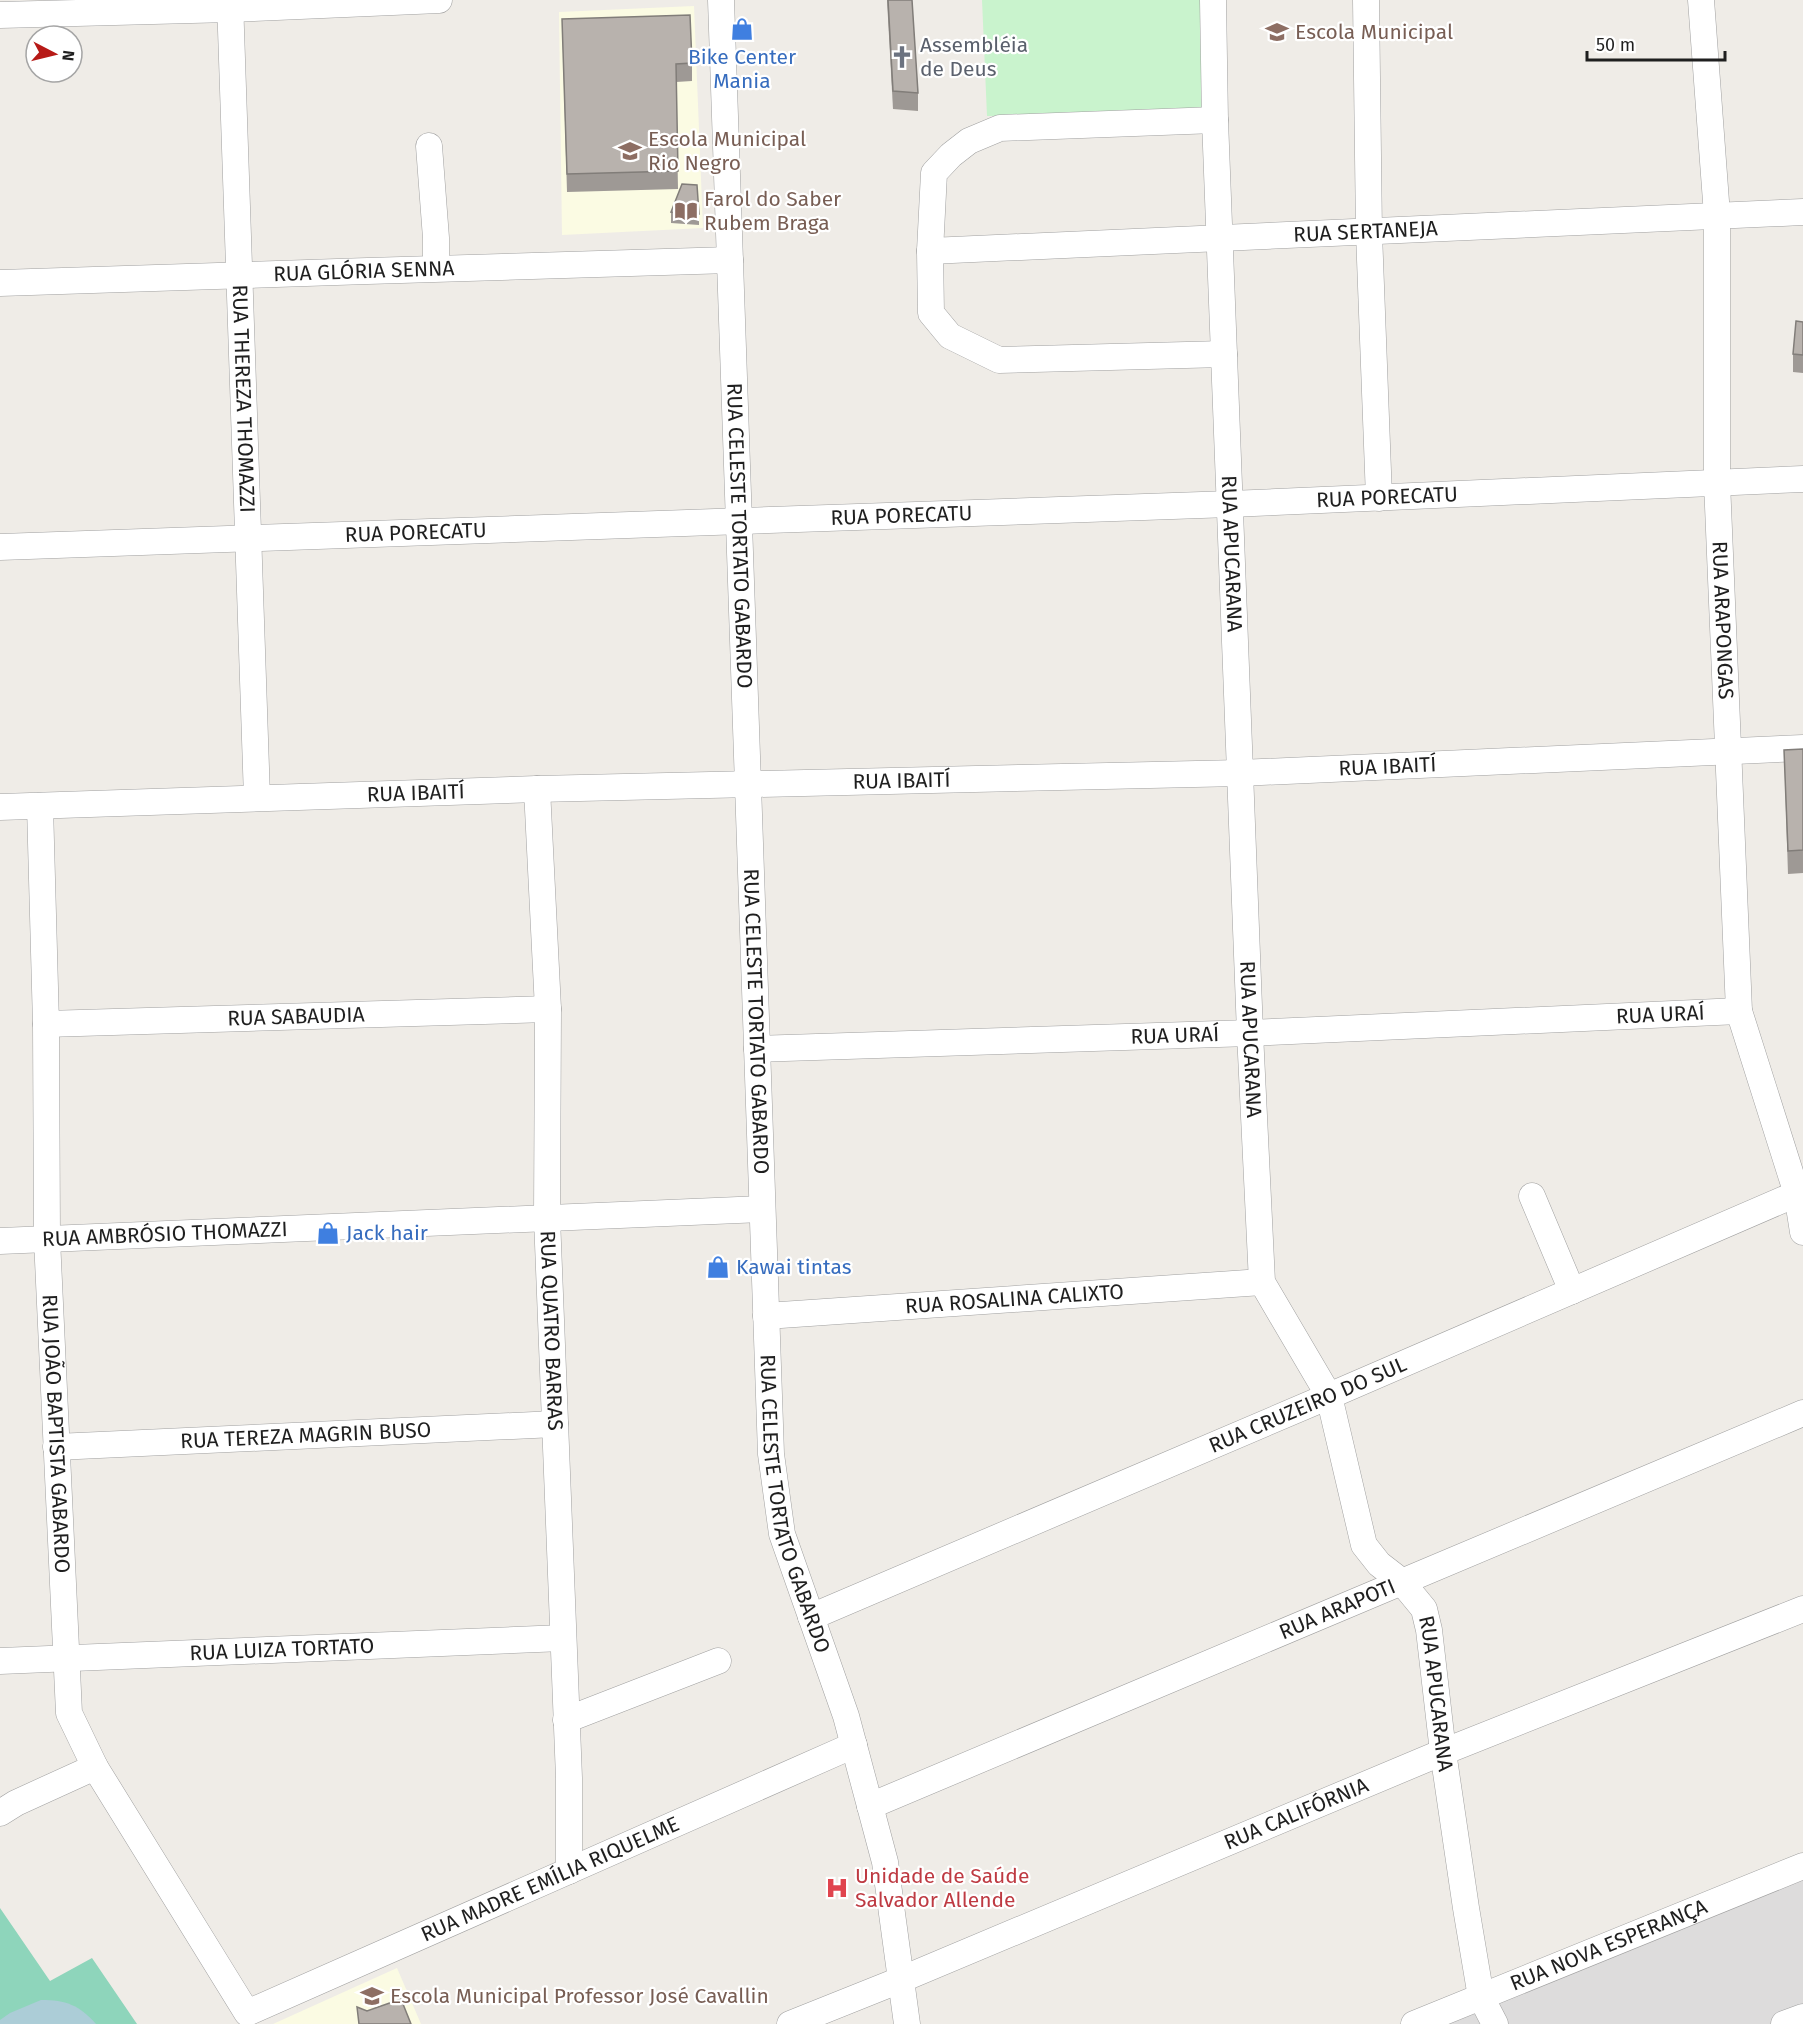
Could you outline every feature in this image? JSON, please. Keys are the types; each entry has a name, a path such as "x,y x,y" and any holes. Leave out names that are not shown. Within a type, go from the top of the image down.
{"street":[{"path":"0,15 230,4 439,0"},
{"name":"RUA CELESTE TORTATO GABARDO","path":"721,0 771,1454 782,1534 846,1716 885,1862 907,2024"},
{"name":"RUA APUCARANA","path":"1213,0 1215,120 1250,1033 1262,1282 1329,1396 1364,1545 1379,1564 1401,1581 1424,1609 1429,1630 1443,1752 1481,1997 1495,2024"},
{"path":"1366,0 1369,232 1379,498"},
{"name":"RUA ARAPONGAS","path":"1701,0 1717,215 1717,482 1739,1011 1800,1192 1803,1232"},
{"name":"RUA THEREZA THOMAZZI","path":"230,4 257,798"},
{"path":"1215,120 1000,128 969,141 951,155 934,173 930,251 931,313 950,336 999,360 1224,354"},
{"path":"429,146 436,267"},
{"name":"RUA SERTANEJA","path":"930,251 1803,212"},
{"name":"RUA GLÓRIA SENNA","path":"0,283 436,267 730,260"},
{"name":"RUA PORECATU","path":"0,547 1230,504 1803,479"},
{"name":"RUA IBAITÍ","path":"0,807 537,789 1240,773 1803,748"},
{"name":"RUA QUATRO BARRAS","path":"537,789 549,1009 547,1218 569,1778 569,1871"},
{"name":"RUA JOÃO BAPTISTA GABARDO","path":"40,806 46,1024 47,1239 69,1713 95,1767 247,2013"},
{"name":"RUA SABAUDIA","path":"46,1024 549,1009"},
{"name":"RUA URAÍ","path":"757,1049 1250,1033 1739,1011"},
{"name":"RUA CRUZEIRO DO SUL","path":"811,1617 1800,1192"},
{"path":"1532,1196 1572,1291"},
{"name":"RUA AMBRÓSIO THOMAZZI","path":"0,1241 762,1209"},
{"name":"RUA ROSALINA CALIXTO","path":"766,1316 1262,1282"},
{"name":"RUA ARAPOTI","path":"870,1806 1803,1413"},
{"name":"RUA TEREZA MAGRIN BUSO","path":"56,1447 555,1424"},
{"name":"RUA CALIFÓRNIA","path":"790,2024 1443,1752 1803,1609"},
{"name":"RUA LUIZA TORTATO","path":"0,1661 563,1638"},
{"path":"566,1720 718,1661"},
{"name":"RUA MADRE EMÍLIA RIQUELME","path":"247,2013 854,1745"},
{"path":"0,1814 16,1803 95,1767"},
{"name":"RUA NOVA ESPERANÇA","path":"1414,2024 1803,1866"},
{"path":"1784,2024 1803,2017"}],"shaded area":[{"name":"Escola Municipal Rio Negro","path":"694,6 703,228 562,235 559,12"},
{"path":"1803,1860 1803,2024 1400,2024 1478,1991"},
{"name":"Escola Municipal Professor José Cavallin","path":"397,1968 421,2024 273,2024"}],"green space":[{"path":"982,0 1200,0 1210,115 987,116"},
{"path":"0,1908 50,1981 92,1958 137,2024 0,2024"}],"water":[{"path":"41,2000 72,2005 84,2012 96,2024 0,2024 0,2020 10,2013"}],"building":[{"name":"Assembléia de Deus","path":"888,0 912,0 918,93 893,91"},
{"path":"690,15 692,63 676,64 678,171 567,174 562,19"},
{"path":"682,184 697,185 699,214 671,212"},
{"path":"1796,321 1803,322 1803,355 1793,354"},
{"path":"1803,749 1803,850 1788,851 1784,750"},
{"path":"401,1999 411,2024 359,2024 357,2007 367,2011"}],"place":[{"name":"Bike Center Mania","path":"742,29"},
{"name":"Escola Municipal","path":"1277,32"},
{"name":"Assembléia de Deus","path":"902,57"},
{"name":"Escola Municipal Rio Negro","path":"630,151"},
{"name":"Farol do Saber Rubem Braga","path":"686,211"},
{"name":"Jack hair","path":"328,1233"},
{"name":"Kawai tintas","path":"718,1267"},
{"name":"Unidade de Saúde Salvador Allende","path":"837,1888"},
{"name":"Escola Municipal Professor José Cavallin","path":"372,1996"}]}
